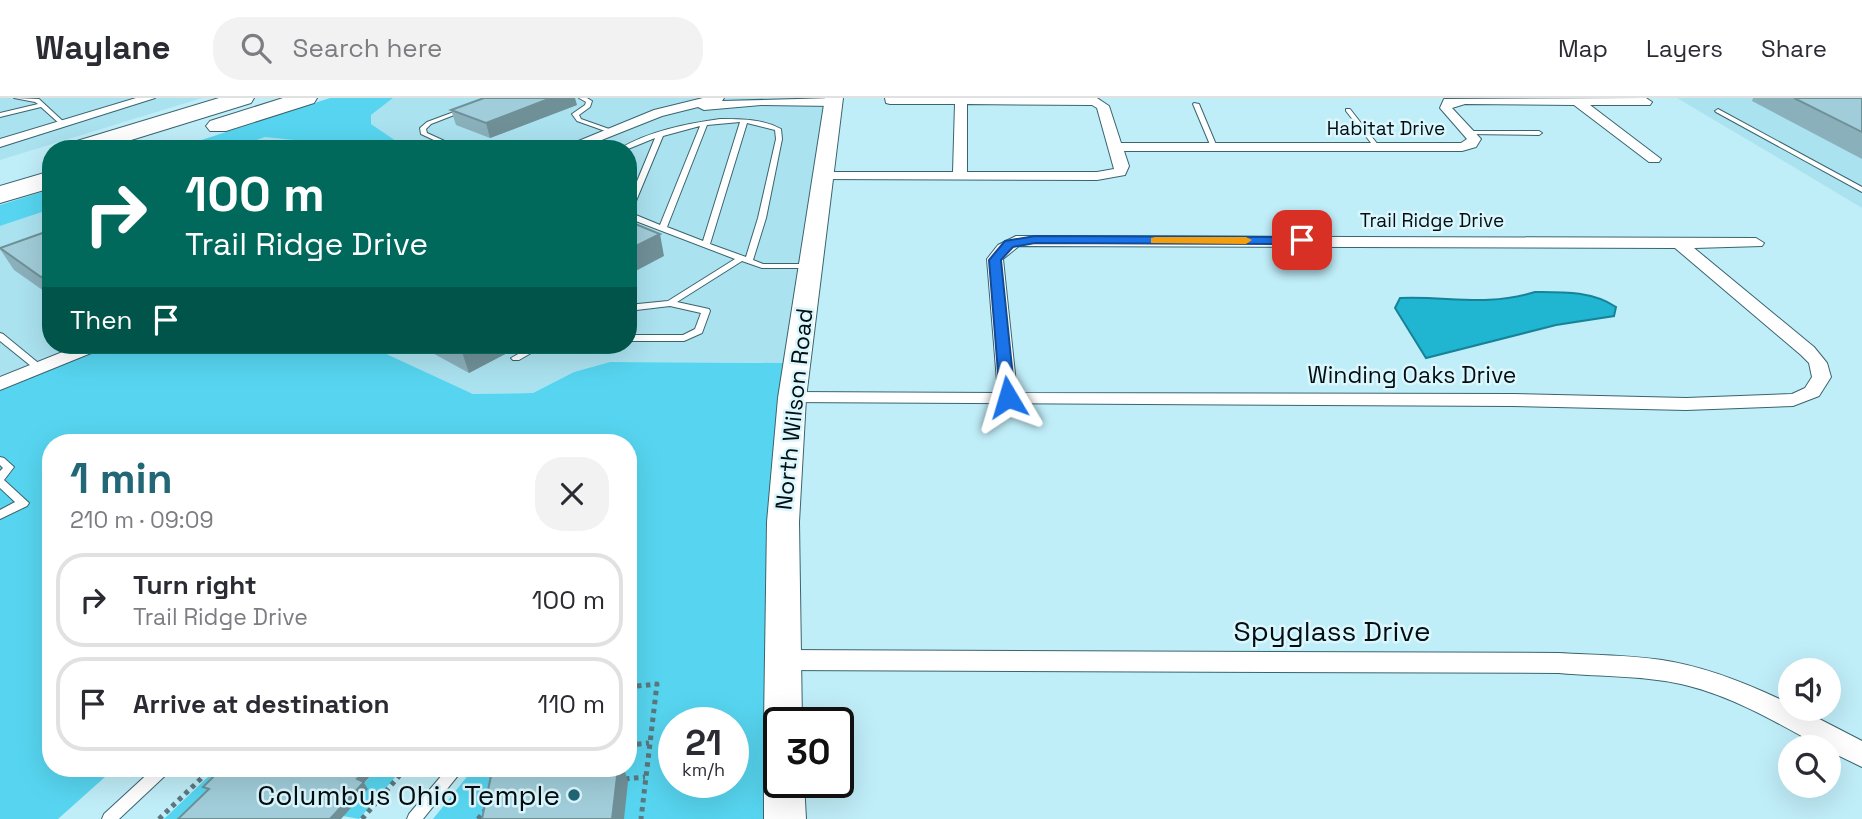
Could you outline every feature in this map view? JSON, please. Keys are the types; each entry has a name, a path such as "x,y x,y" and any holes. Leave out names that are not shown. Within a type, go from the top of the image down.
{"highway":[{"path":"110,140 238,106 296,101"},
{"path":"165,140 238,106"},
{"path":"0,172 42,159"},
{"path":"0,195 42,182"}],"main road":[{"name":"North Wilson Road","path":"783,707 783,522 792,398 834,100"},
{"path":"785,798 785,819"}],"street":[{"path":"0,143 149,98"},
{"path":"588,140 674,108 719,98"},
{"path":"674,108 760,101 834,100"},
{"path":"824,176 1111,175 1120,172 1122,166 1103,106 1094,101 890,100"},
{"path":"960,176 961,100"},
{"path":"1577,101 1654,159"},
{"name":"Habitat Drive","path":"1116,147 1462,147 1474,142 1470,133 1446,108 1448,102 1646,102"},
{"name":"Trail Ridge Drive","path":"1008,397 995,260 1004,248 1016,241 1756,243"},
{"name":"Winding Oaks Drive","path":"792,398 1008,397 1686,404 1793,400 1810,396 1819,386 1822,376 1818,363 1770,318 1679,243"},
{"path":"0,384 73,354"},
{"name":"Spyglass Drive","path":"782,660 1545,663 1662,670 1717,684 1862,755"}],"lane":[{"path":"17,98 37,100 63,124"},
{"path":"582,98 589,101 588,106 575,114 579,120 610,131"},
{"path":"1196,104 1214,147"},
{"path":"0,115 42,105"},
{"path":"438,140 424,134 423,128 429,123 474,106"},
{"path":"1348,110 1377,147"},
{"path":"1718,111 1862,190"},
{"path":"706,245 744,121"},
{"path":"637,143 704,123 761,122 778,129 779,139 762,218 745,260 670,303"},
{"path":"663,228 704,123"},
{"path":"1470,133 1539,133"},
{"path":"637,192 661,134"},
{"path":"637,218 762,265 810,265"},
{"path":"637,307 670,303 706,311 699,331 684,338 637,338"},
{"path":"0,336 39,368"},
{"path":"516,358 523,354"},
{"path":"0,460 9,467 0,480 23,503 0,514"},
{"path":"109,819 154,777"},
{"path":"414,819 449,777"}],"path":[{"path":"637,686 657,684 642,819"},
{"path":"637,744 649,743"},
{"path":"159,819 203,777"},
{"path":"362,819 398,777"},
{"path":"622,779 645,778"},
{"path":"478,819 494,799"}],"shaded area":[{"path":"0,98 202,98 65,140 42,140 42,147 0,160"},
{"path":"330,98 393,98 371,115 371,124 395,140 294,140 265,137 256,140 202,140"},
{"path":"393,98 833,98 801,363 610,362 574,372 533,393 473,394 386,354 637,354 637,140 395,140 371,124 371,115"},
{"path":"1677,98 1862,98 1862,208 1807,175"},
{"path":"265,137 294,140 256,140"},
{"path":"42,192 42,212 0,226 0,205"},
{"path":"42,212 42,354 89,354 0,391 0,226"},
{"path":"1535,292 1597,298 1616,307 1614,316 1556,325 1426,358 1395,308 1400,298 1483,300"},
{"path":"89,354 386,354 473,394 533,393 574,372 610,362 784,363 771,471 769,707 763,707 763,798 768,798 768,819 433,819 467,777 637,777 637,434 42,434 42,777 105,777 58,819 0,819 0,391"},
{"path":"208,777 223,780 191,819 164,819"},
{"path":"370,777 395,777 359,819 343,816"}],"building":[{"path":"484,98 551,98 486,123 451,110"},
{"path":"1794,98 1862,98 1862,132"},
{"path":"637,225 660,234 637,246"},
{"path":"42,233 42,277 41,277 0,248"},
{"path":"213,777 359,777 357,779 364,782 330,819 178,819 209,789 203,787"},
{"name":"Columbus Ohio Temple","path":"491,777 617,777 612,819 482,819"}],"slow traffic":[{"path":"1155,240 1246,240"}],"place":[{"name":"Columbus Ohio Temple","path":"574,795"}],"route":[{"path":"1008,397 995,260 998,253 1009,244 1035,239 1302,240"}]}
